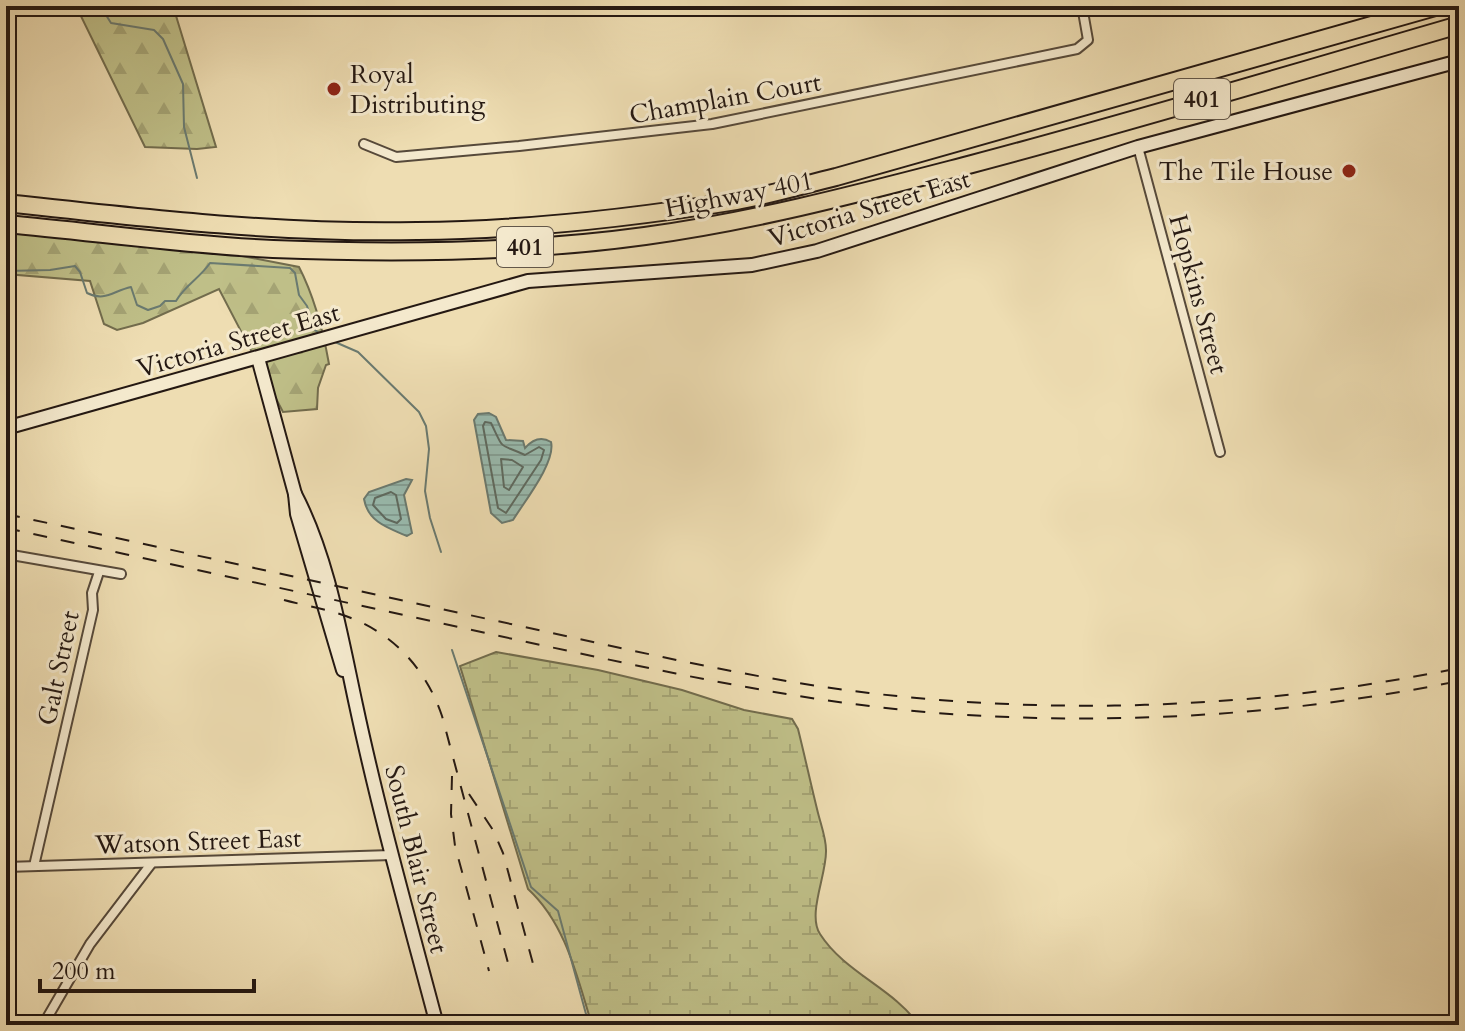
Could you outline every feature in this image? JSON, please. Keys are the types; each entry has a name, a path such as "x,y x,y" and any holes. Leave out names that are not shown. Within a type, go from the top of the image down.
{"highway":[{"path":"1404,16 1431,6"},
{"name":"Highway 401","path":"6,203 130,216 337,231 496,228 641,214 739,200 836,177 1439,6"},
{"name":"Highway 401","path":"6,224 270,248 424,252 642,237 743,221 842,198 1050,143 1459,25"},
{"path":"1369,51 1459,33"}],"main road":[{"name":"Victoria Street East","path":"6,428 528,281 752,265 817,251 1138,147 1459,61"},
{"name":"South Blair Street","path":"258,358 295,494 310,527 334,608 392,855 437,1025"}],"street":[{"name":"Champlain Court","path":"364,144 396,157 712,124 1077,49 1088,40 1082,6"},
{"name":"Hopkins Street","path":"1138,147 1220,452"},
{"path":"6,554 121,574"},
{"name":"Galt Street","path":"34,866 99,572"},
{"name":"Watson Street East","path":"6,867 392,855"},
{"path":"43,1025 90,944 151,864"}],"green space":[{"path":"76,6 173,6 216,147 145,147"},
{"path":"6,232 216,251 299,267 318,314 329,364 318,388 317,409 283,412 219,289 143,323 117,330 104,324 90,281 6,274"},
{"path":"496,652 598,670 682,690 744,710 792,719 798,729 826,845 816,905 820,934 830,948 896,1001 919,1025 592,1025 561,935 552,918 528,889 460,666"}],"water":[{"path":"489,413 496,417 506,440 523,441 525,448 537,439 551,442 549,460 538,482 513,520 502,523 491,513 474,420 478,414"},
{"path":"406,479 412,480 404,495 412,533 407,536 374,519 364,499 369,492"}],"waterway":[{"path":"107,6 106,15 111,23 154,30 163,39 183,84 184,127 197,178"},
{"path":"6,271 75,266 87,293 104,296 131,287 137,305 148,310 165,301 176,301 210,263 290,268 295,273 299,295 307,306 315,330 320,334"},
{"path":"335,342 358,352 419,412 426,426 429,449 425,491 441,552"},
{"path":"452,650 531,887 558,911 589,1025"}],"railway":[{"path":"6,514 694,664 869,693 1017,704 1165,704 1313,692 1459,668"},
{"path":"6,528 670,672 882,708 1002,717 1199,715 1329,703 1459,681"},
{"path":"284,600 334,612 367,625 407,656 428,684 442,716 508,963"},
{"path":"452,776 451,814 455,846 489,971"},
{"path":"469,794 493,830 503,853 535,971"}],"place":[{"name":"Royal Distributing","path":"334,89"},
{"name":"The Tile House","path":"1349,171"}]}
